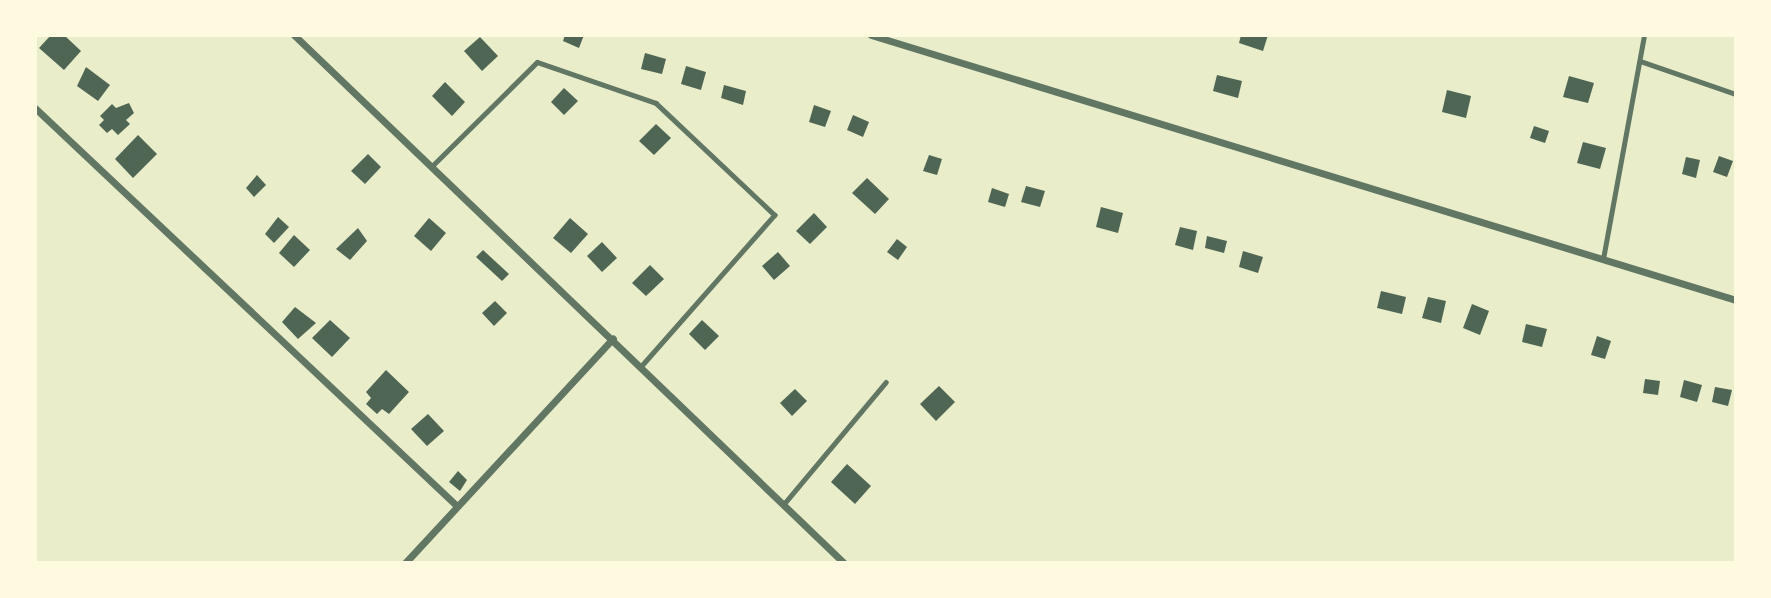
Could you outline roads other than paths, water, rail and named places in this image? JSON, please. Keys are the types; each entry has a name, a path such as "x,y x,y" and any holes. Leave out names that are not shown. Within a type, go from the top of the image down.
{"street":[{"path":"295,35 844,563"},
{"path":"871,35 1736,300"},
{"path":"35,108 457,506"},
{"path":"405,563 612,338"}],"lane":[{"path":"1603,260 1644,35"},
{"path":"1640,61 1736,94"},
{"path":"433,165 537,62 656,103 775,215 642,366"},
{"path":"783,505 886,382"}]}
